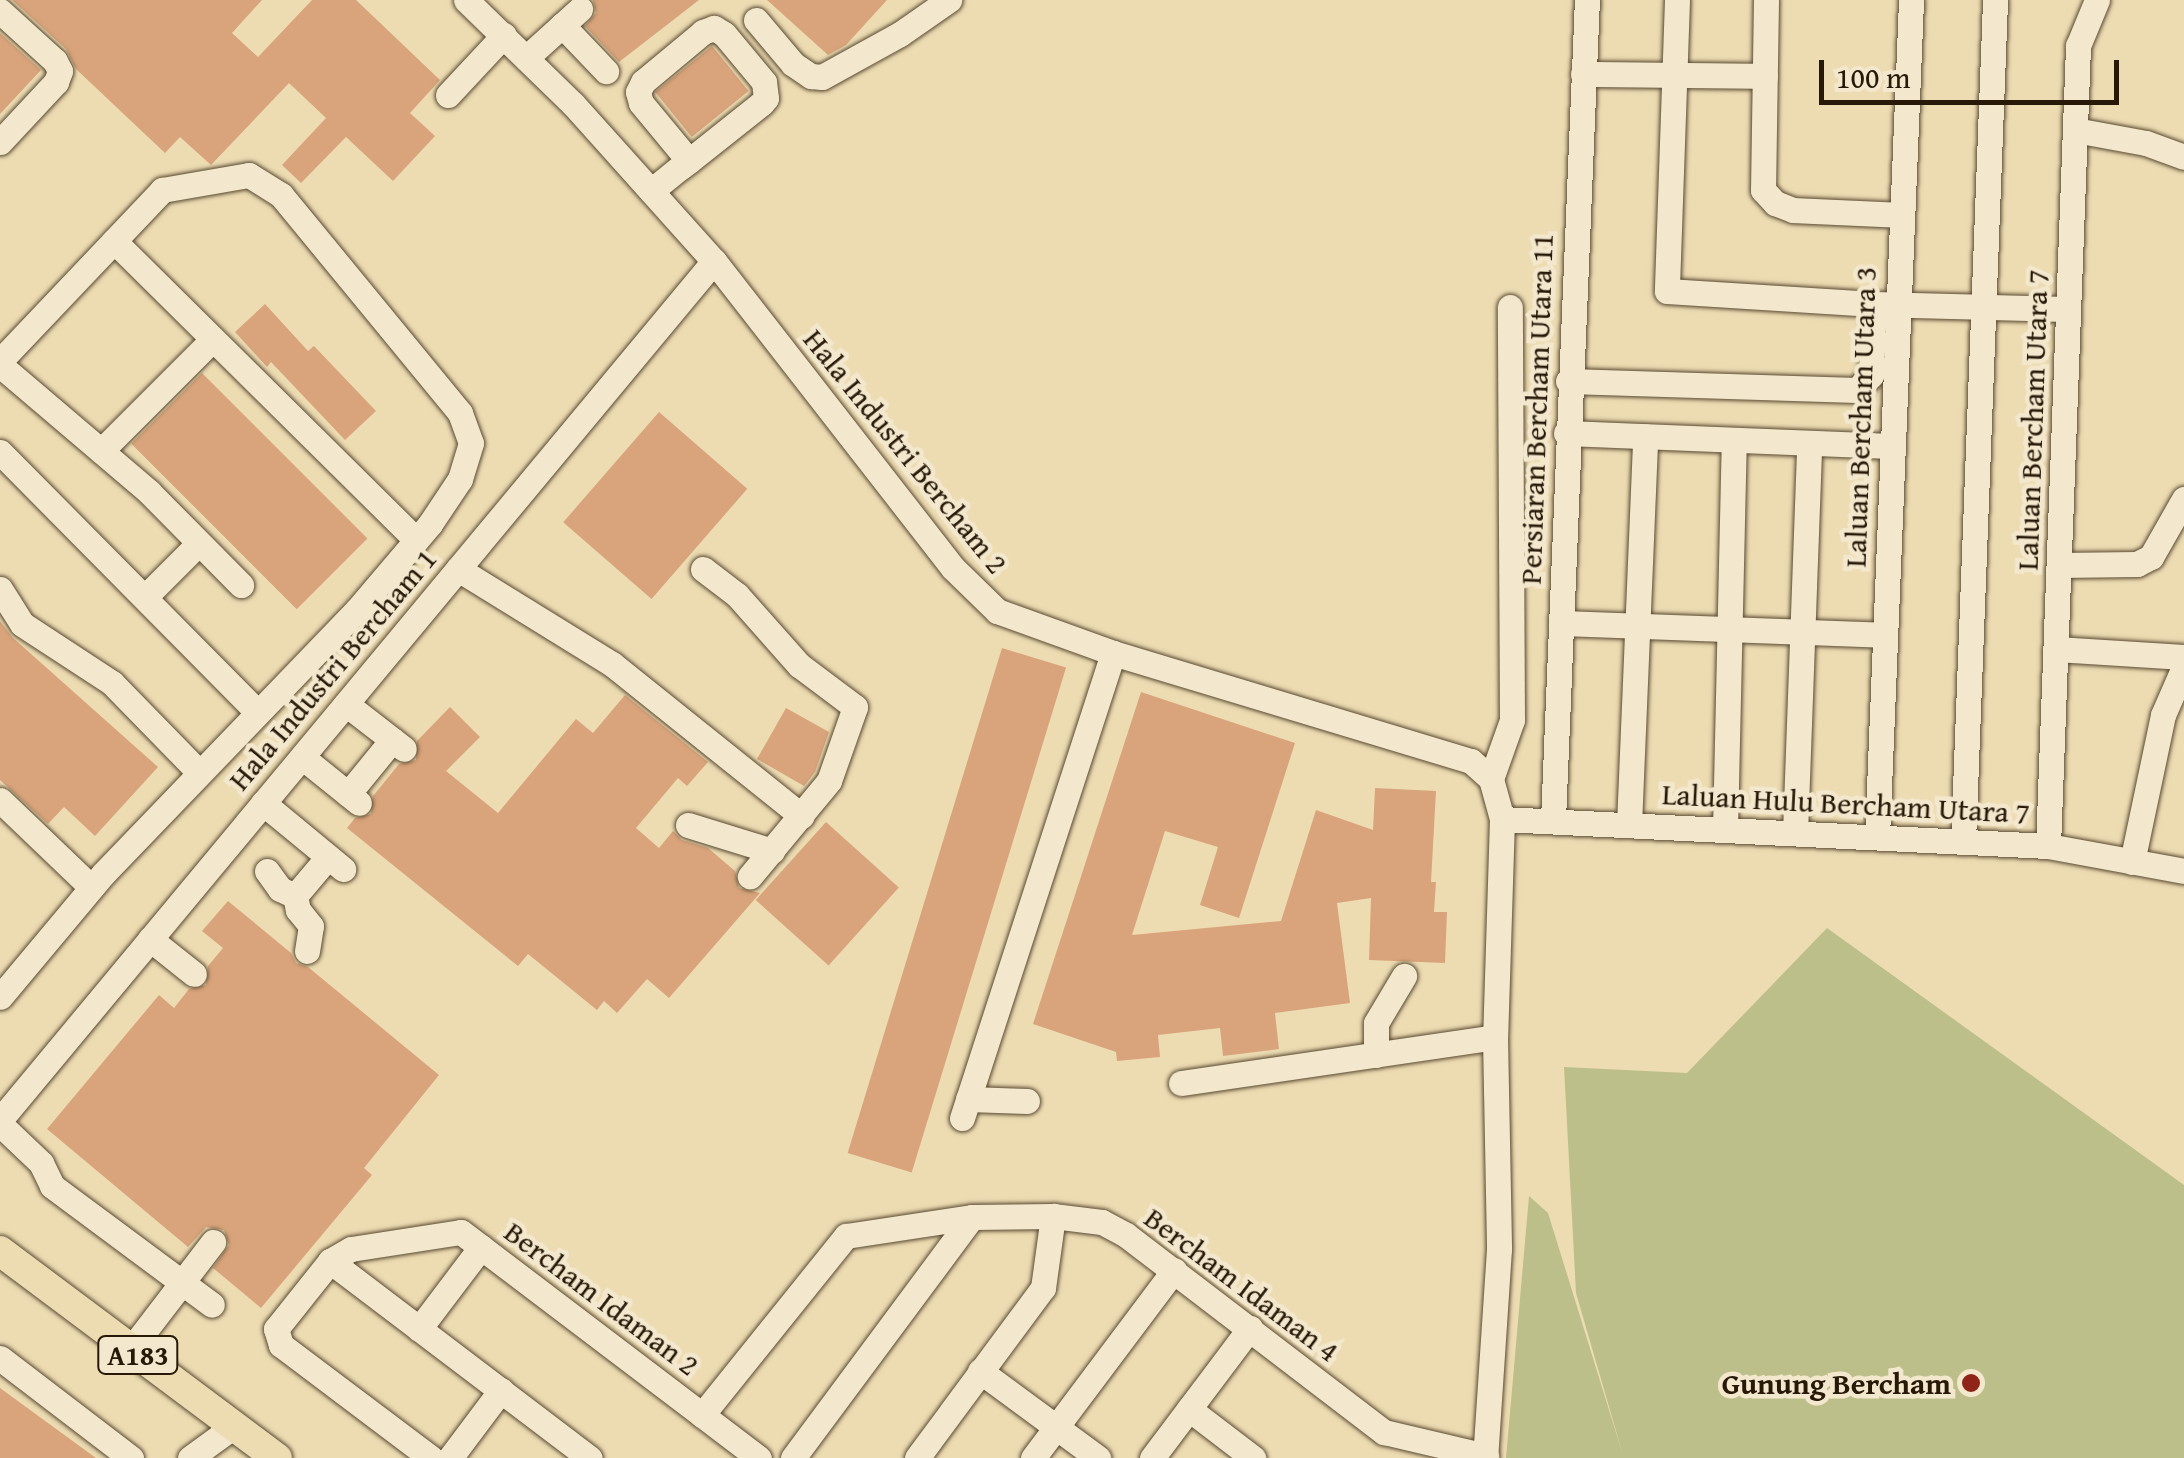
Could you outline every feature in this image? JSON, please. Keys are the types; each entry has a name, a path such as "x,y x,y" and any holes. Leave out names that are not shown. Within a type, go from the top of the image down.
{"main road":[{"name":"A183","path":"0,1251 277,1458"}],"street":[{"name":"Hala Industri Bercham 2","path":"466,0 526,58 714,261 976,594 1012,618 1113,654 1471,761 1492,779"},
{"path":"756,20 792,64 811,76 822,76 900,34 949,0"},
{"name":"Persiaran Bercham Utara 11","path":"1552,820 1587,0"},
{"path":"1677,0 1667,291 1885,304 2067,309"},
{"path":"1766,0 1764,190 1775,204 1792,210 1902,214"},
{"name":"Laluan Bercham Utara 3","path":"1877,837 1891,446 1885,304 1902,214 1912,0"},
{"path":"1964,842 1995,0"},
{"name":"Laluan Bercham Utara 7","path":"2048,846 2075,130 2081,32 2098,0"},
{"path":"0,10 55,61 60,71 56,82 0,142"},
{"path":"526,58 571,17 606,71"},
{"path":"652,191 690,161 762,103 768,93 764,82 724,34 714,28 658,70 638,92 641,103 690,161"},
{"path":"448,95 504,35"},
{"path":"1583,74 1766,76"},
{"path":"2075,130 2146,142 2184,157"},
{"path":"0,997 8,967 91,887 357,610 416,540 470,458 467,426 271,186 250,176 170,186 153,197 0,363 101,451 241,585"},
{"path":"114,241 416,540"},
{"name":"Hala Industri Bercham 1","path":"0,1122 714,261"},
{"path":"1568,381 1857,390 1871,375 1885,304"},
{"path":"1486,1457 1499,1250 1495,1037 1502,819 1492,779 1512,720 1510,307"},
{"path":"101,451 213,339"},
{"path":"1566,433 1891,446"},
{"path":"1629,824 1645,436"},
{"path":"1725,829 1734,440"},
{"path":"1795,833 1810,443"},
{"path":"0,452 257,712"},
{"path":"2059,566 2138,564 2151,557 2184,499"},
{"path":"144,597 200,543"},
{"path":"458,569 612,664 802,816"},
{"path":"703,569 736,595 799,665 855,708 829,781 750,876"},
{"path":"0,588 22,624 112,683 199,772"},
{"path":"1560,623 1884,635"},
{"path":"2056,649 2184,656"},
{"path":"1027,1101 965,1109 1113,654"},
{"path":"2132,862 2163,715 2184,667"},
{"path":"302,757 353,798 398,745 346,704"},
{"path":"0,800 91,887"},
{"path":"263,803 336,863 296,896"},
{"name":"Laluan Hulu Bercham Utara 7","path":"1502,819 2048,846 2184,872"},
{"path":"688,825 772,851"},
{"path":"267,872 280,889 296,896"},
{"path":"296,896 298,910 312,926 307,951"},
{"path":"150,939 194,974"},
{"path":"1376,1054 1376,1023 1404,976"},
{"path":"1181,1083 1495,1037"},
{"path":"0,1122 40,1163 52,1186 212,1306"},
{"path":"917,1458 1042,1288 1054,1216"},
{"name":"Bercham Idaman 4","path":"702,1415 842,1239 856,1233 972,1217 1054,1216 1102,1222 1174,1270 1384,1432 1447,1454 1486,1457"},
{"path":"792,1458 972,1217"},
{"name":"Bercham Idaman 2","path":"330,1262 352,1249 462,1232 702,1415 746,1454"},
{"path":"131,1349 213,1242"},
{"path":"420,1329 481,1248"},
{"path":"431,1458 277,1341 276,1329 330,1262 590,1458"},
{"path":"1033,1458 1174,1270"},
{"path":"1152,1458 1250,1328"},
{"path":"0,1358 131,1458"},
{"path":"980,1371 1098,1458"},
{"path":"450,1458 500,1390"},
{"path":"1189,1409 1253,1458"},
{"path":"190,1458 234,1426"}],"green space":[{"name":"Gunung Bercham","path":"1827,928 2184,1185 2184,1458 1506,1458 1529,1196 1548,1213 1623,1455 1576,1293 1564,1067 1687,1073"}],"building":[{"path":"12,0 262,0 232,33 258,57 312,0 356,0 440,80 410,113 435,136 393,181 346,137 301,183 282,165 326,118 289,83 211,165 180,137 165,153 76,69 66,49"},
{"path":"593,0 699,0 619,62 585,26 596,13"},
{"path":"767,0 887,0 846,45 828,55"},
{"path":"0,33 41,70 0,114"},
{"path":"712,46 749,91 692,137 655,92"},
{"path":"265,304 308,351 314,346 376,411 345,440 271,362 267,367 235,332"},
{"path":"202,373 367,538 297,609 131,444"},
{"path":"659,412 747,489 652,599 563,522"},
{"path":"0,621 12,637 158,767 95,836 64,807 48,824 0,780"},
{"path":"1002,648 1066,668 912,1173 848,1153"},
{"path":"1141,692 1295,743 1239,918 1200,905 1218,847 1165,831 1132,935 1281,921 1316,810 1373,830 1375,788 1436,791 1431,882 1436,882 1434,912 1447,912 1445,963 1369,960 1371,898 1337,903 1350,1003 1275,1013 1279,1049 1223,1056 1220,1028 1158,1035 1160,1057 1117,1061 1116,1052 1033,1024"},
{"path":"625,695 708,762 687,786 678,778 636,828 659,848 673,831 682,840 708,848 735,871 739,888 760,893 669,998 647,979 617,1013 604,1001 597,1010 528,954 518,966 347,828 355,818 371,814 373,796 399,764 416,760 417,741 450,707 480,737 446,771 498,813 576,719 593,733"},
{"path":"786,708 829,732 815,772 804,786 757,759"},
{"path":"826,822 899,888 829,966 756,900"},
{"path":"228,901 291,953 296,963 308,967 439,1075 364,1168 372,1175 261,1308 213,1268 229,1245 224,1230 206,1227 188,1247 47,1129 159,995 174,1008 189,989 206,985 208,966 223,948 202,931"},
{"path":"0,1388 96,1458 0,1458"}],"place":[{"name":"Gunung Bercham","path":"1971,1383"}]}
